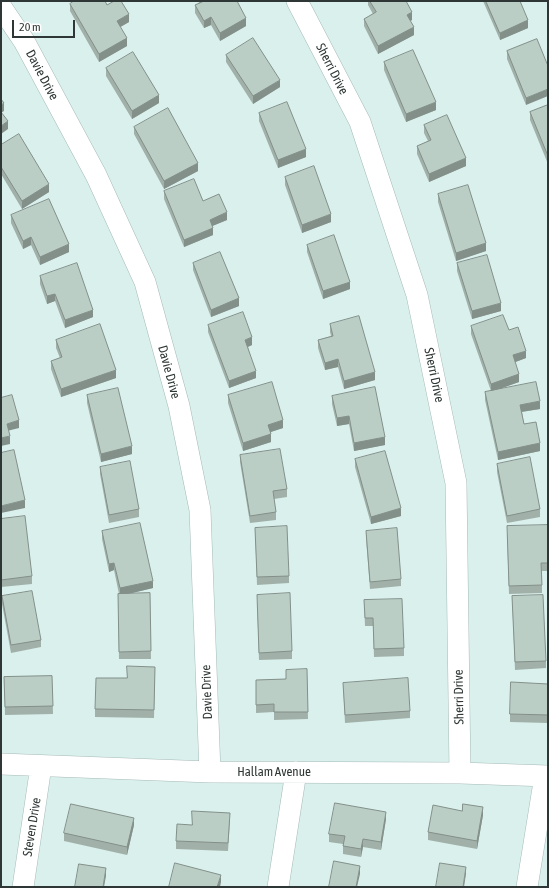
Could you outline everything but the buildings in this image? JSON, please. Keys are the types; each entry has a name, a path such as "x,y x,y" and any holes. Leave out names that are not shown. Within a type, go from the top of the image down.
{"street":[{"name":"Sherri Drive","path":"297,1 360,122 417,295 456,483 460,773"},
{"name":"Davie Drive","path":"1,7 24,41 96,175 145,282 179,406 200,510 210,772"},
{"name":"Hallam Avenue","path":"1,764 210,772 460,773 546,776"},
{"name":"Steven Drive","path":"23,887 41,766"},
{"path":"278,887 296,772"},
{"path":"527,887 546,776"}]}
